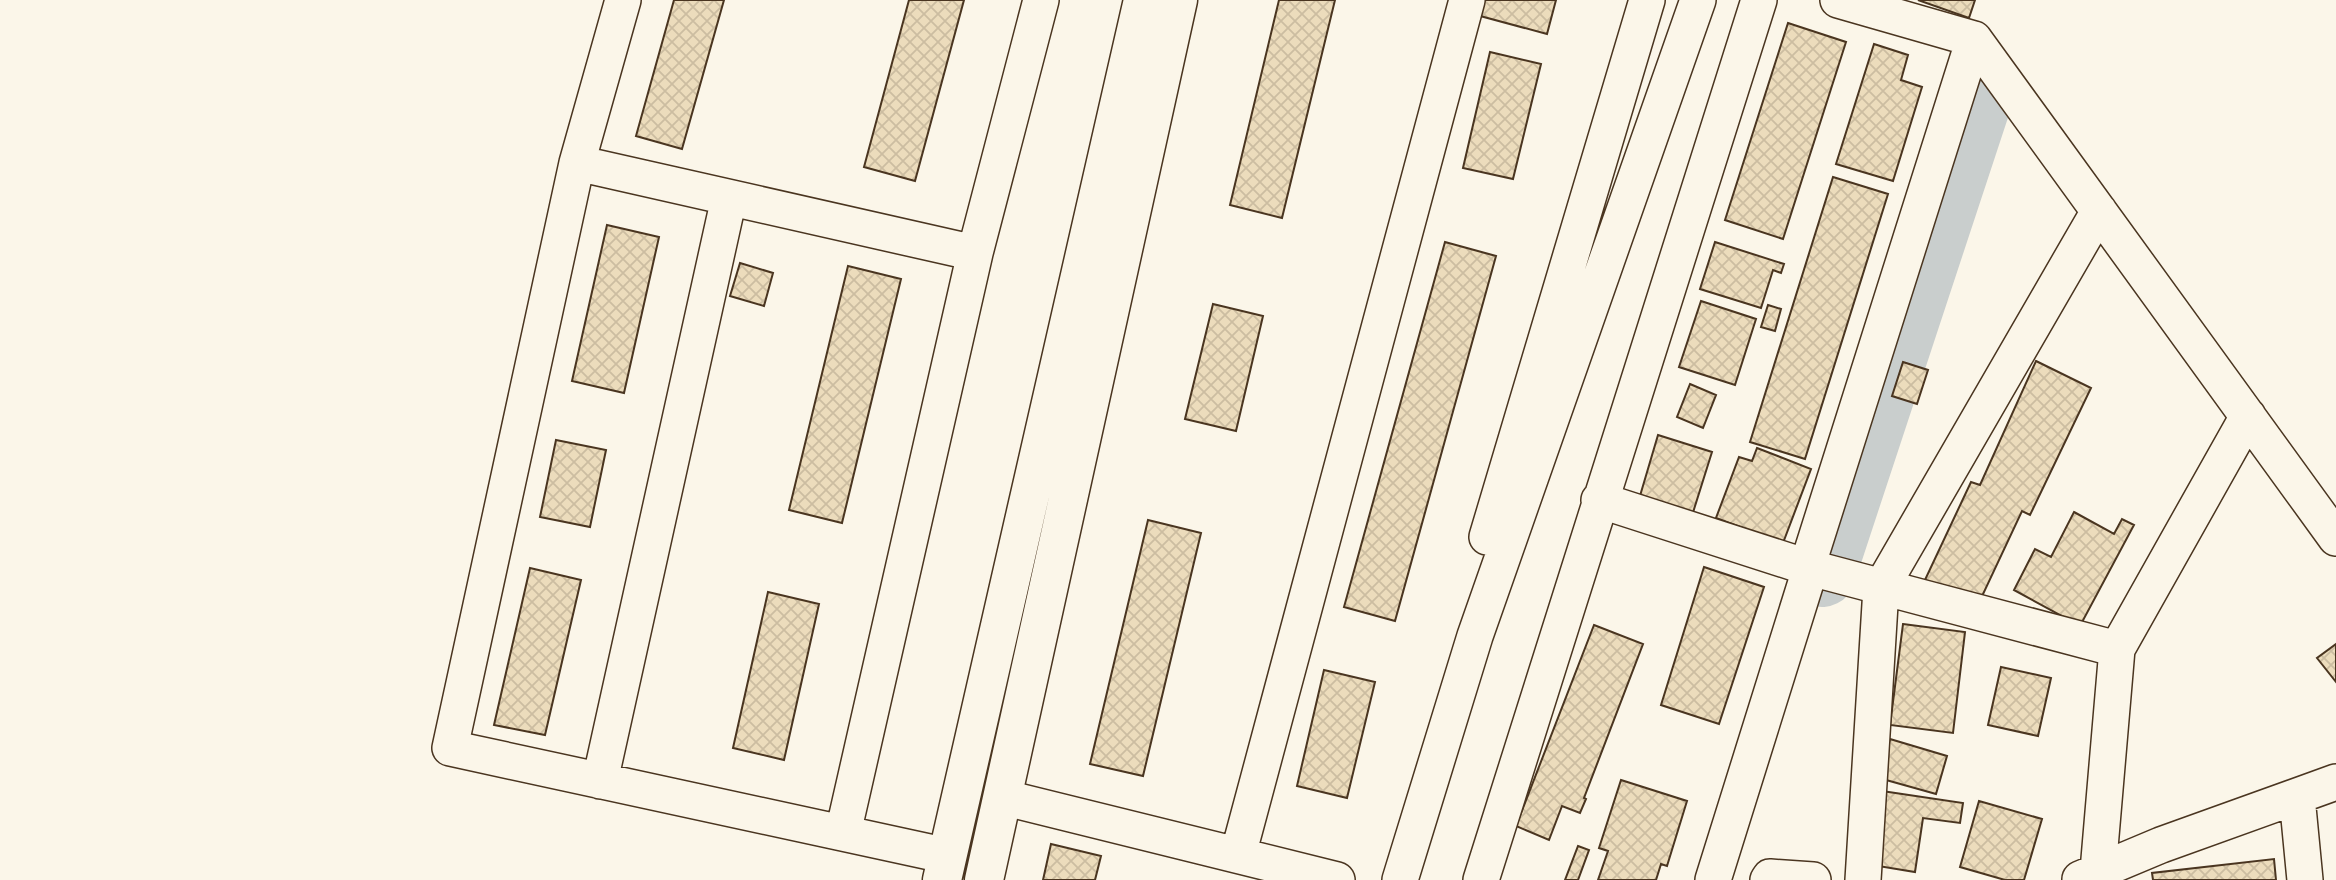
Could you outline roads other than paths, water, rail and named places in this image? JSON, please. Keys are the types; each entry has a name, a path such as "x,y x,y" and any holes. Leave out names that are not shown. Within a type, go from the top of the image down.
{"main road":[{"path":"945,868 1143,0"},
{"path":"984,880 1178,0"}],"street":[{"path":"623,0 577,163 450,748 843,833 945,868"},
{"path":"843,833 975,254 1041,0"},
{"path":"1238,855 1467,0"},
{"path":"1475,636 1485,543 1647,0"},
{"path":"1400,880 1475,636 1698,0"},
{"path":"1481,880 1759,0"},
{"path":"1838,0 1974,39 2336,538"},
{"path":"1713,880 1807,579 1807,568 1974,39"},
{"path":"577,163 975,254"},
{"path":"600,781 729,198"},
{"path":"1863,880 1881,588 2099,211"},
{"path":"2087,876 2117,649 2248,416"},
{"path":"1600,499 1807,568 2117,649"},
{"path":"2087,876 2161,845 2336,782"},
{"path":"1002,797 1337,880"},
{"path":"2297,797 2305,880"},
{"path":"1768,880 1770,877 1813,880"}],"waterway":[{"path":"1822,573 1976,106"}]}
